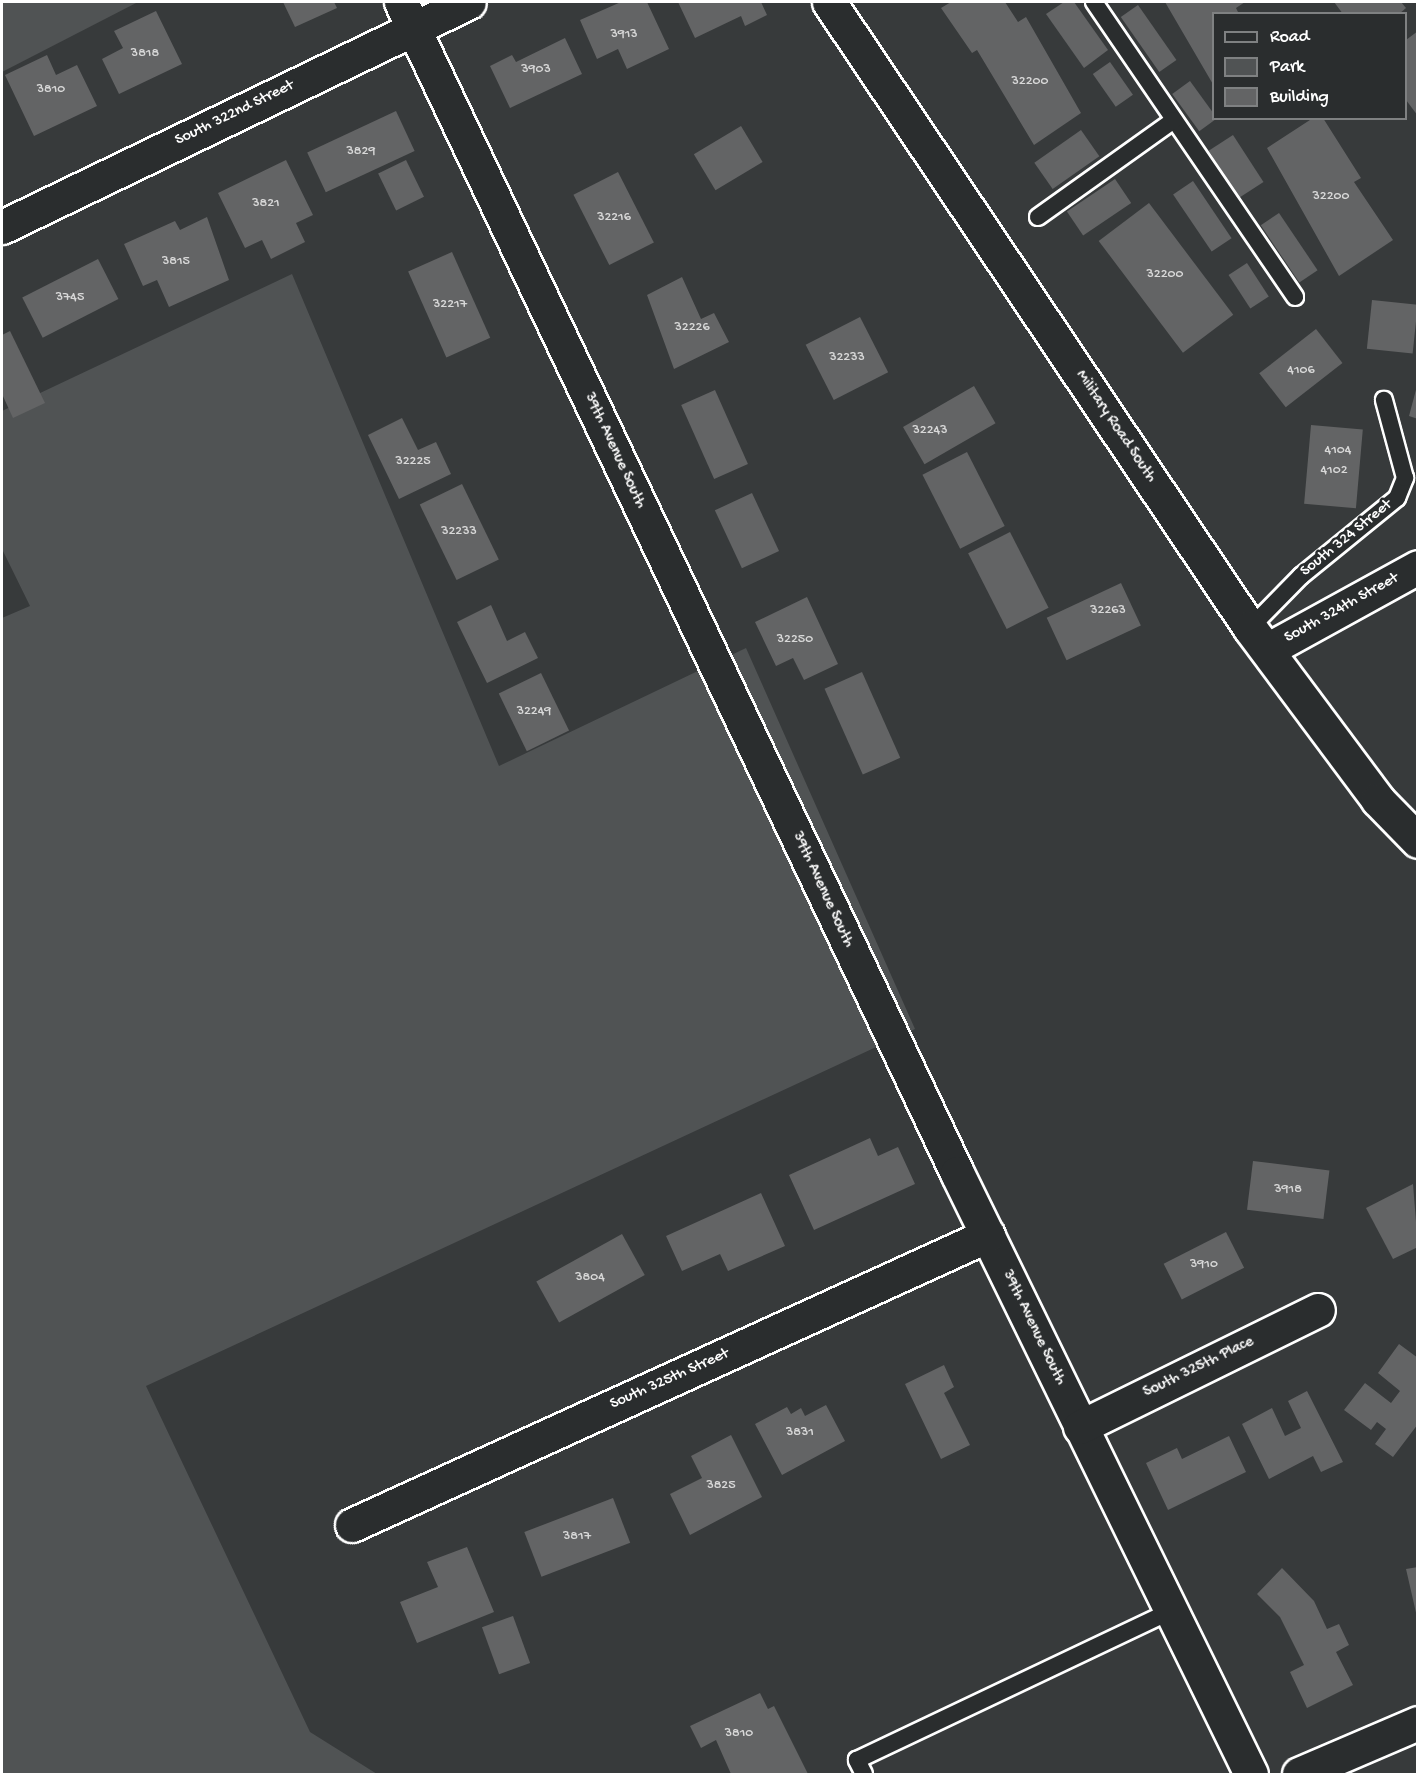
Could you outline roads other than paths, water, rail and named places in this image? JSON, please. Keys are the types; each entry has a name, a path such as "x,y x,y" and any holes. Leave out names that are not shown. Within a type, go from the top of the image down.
{"street":[{"name":"South 322nd Street","path":"2,227 407,15 469,2"},
{"name":"Military Road South","path":"829,2 1258,639 1378,800 1418,841"},
{"name":"39th Avenue South","path":"407,15 1080,1427 1251,1774"},
{"name":"South 324th Street","path":"1258,639 1418,567"},
{"name":"South 325th Street","path":"352,1525 988,1235"},
{"name":"South 325th Place","path":"1080,1427 1318,1310"},
{"path":"1299,1774 1418,1723"}],"lane":[{"path":"1094,2 1295,297"},
{"path":"1038,217 1174,120"},
{"name":"South 324 Street","path":"1258,639 1301,576 1398,498 1405,478 1384,400"},
{"path":"864,1774 857,1760 1171,1611"}]}
